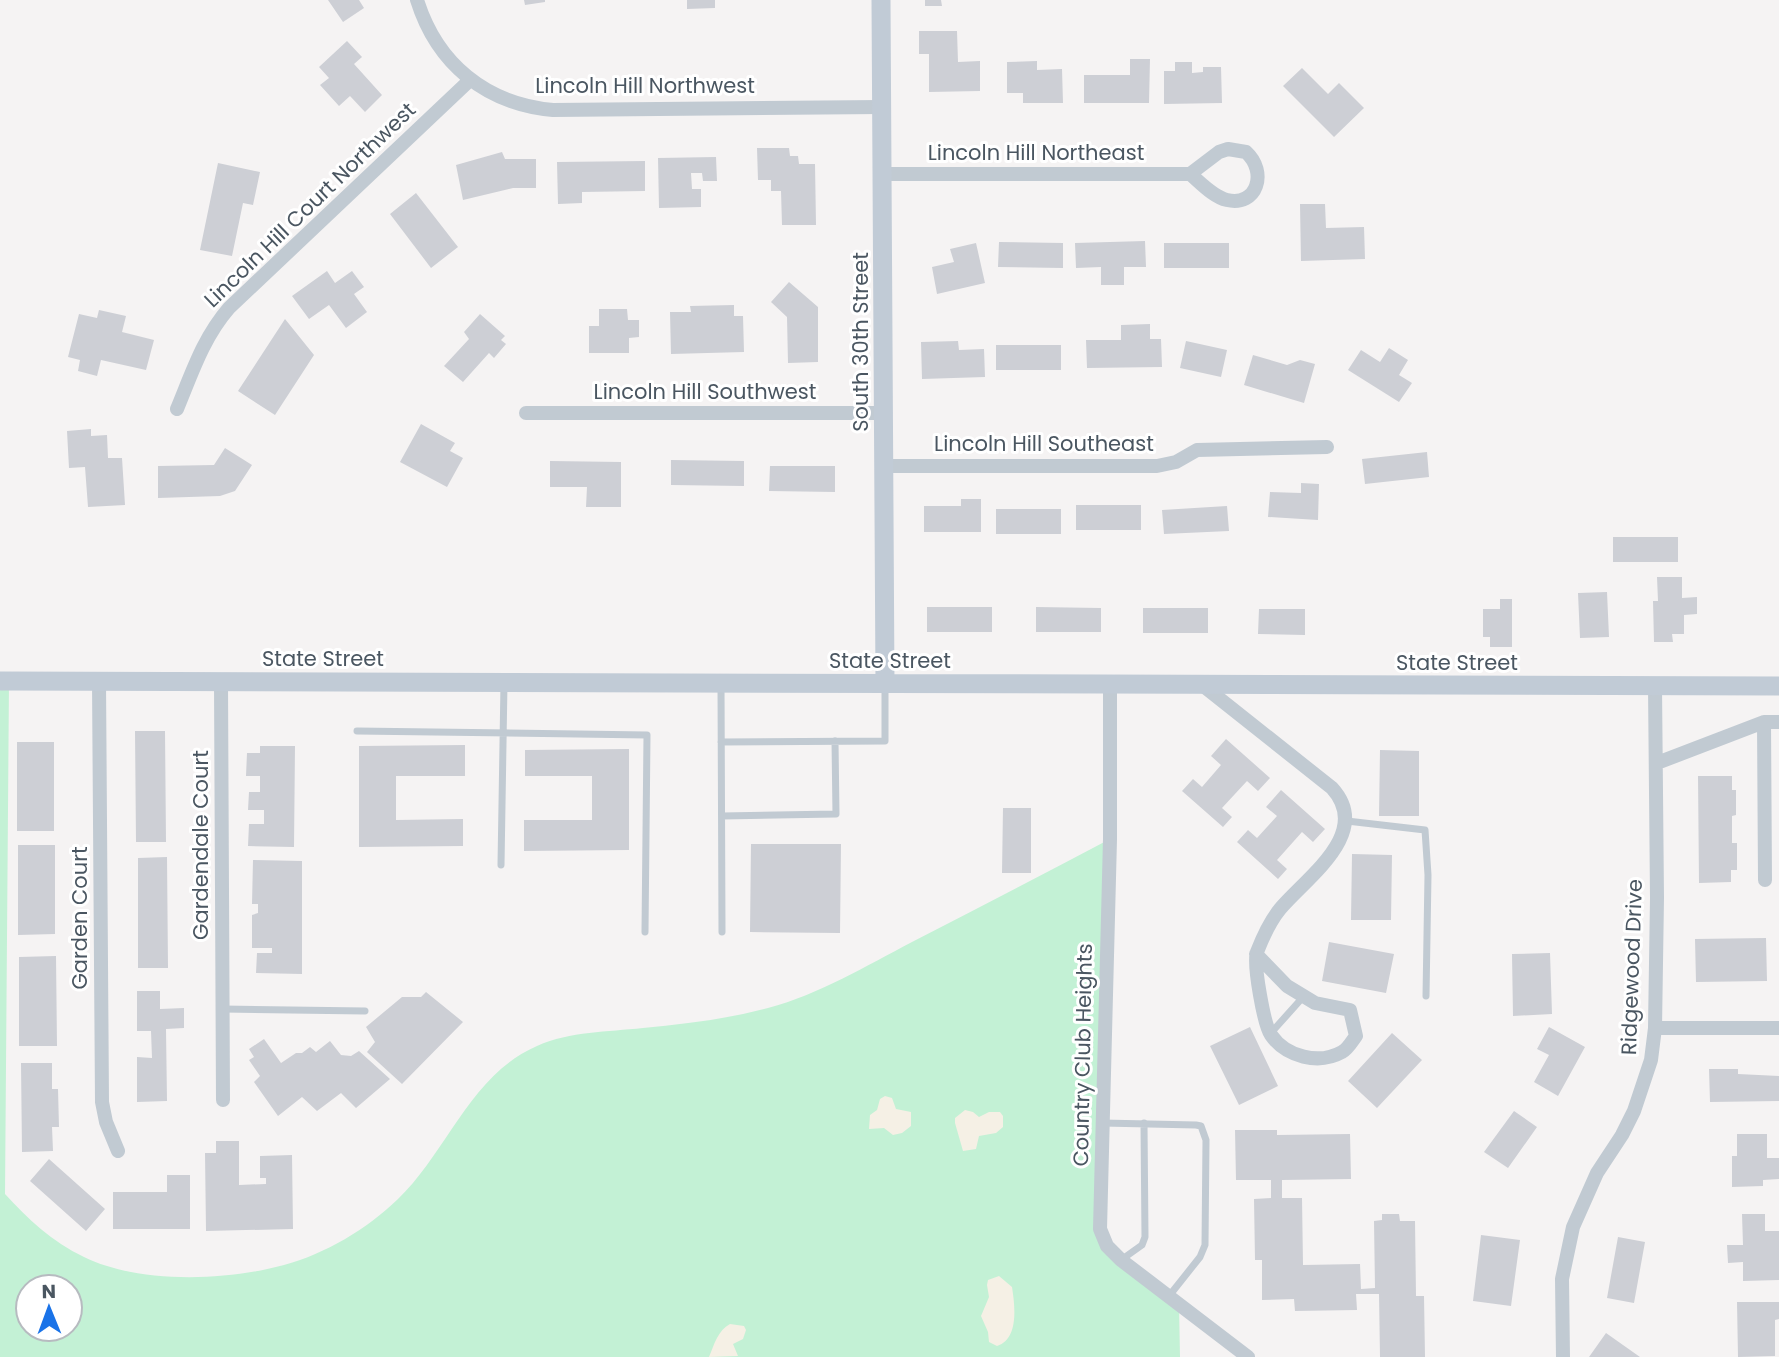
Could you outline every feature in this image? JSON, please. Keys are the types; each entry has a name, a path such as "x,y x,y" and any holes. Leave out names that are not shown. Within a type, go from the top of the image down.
{"main road":[{"name":"South 30th Street","path":"881,0 885,684"},
{"name":"State Street","path":"0,681 1779,686"}],"street":[{"name":"Lincoln Hill Northwest","path":"417,0 429,34 470,80 511,103 553,110 882,107"},
{"name":"Lincoln Hill Court Northwest","path":"177,409 197,357 213,326 229,308 470,80"},
{"path":"1237,149 1254,159 1259,177 1250,195 1235,201 1216,195 1190,174 1219,152 1237,149"},
{"name":"Lincoln Hill Northeast","path":"882,174 1190,174"},
{"name":"Lincoln Hill Southwest","path":"526,414 884,413"},
{"name":"Lincoln Hill Southeast","path":"884,466 1157,466 1176,462 1197,450 1327,447"},
{"name":"Garden Court","path":"99,681 102,1102 106,1122 118,1151"},
{"name":"Gardendale Court","path":"221,681 223,1100"},
{"name":"Country Club Heights","path":"1110,684 1110,839 1100,1229 1107,1246 1121,1260 1248,1357"},
{"path":"1200,684 1332,788 1344,806 1346,821 1337,847 1277,912 1256,954 1259,994 1270,1034 1287,1051 1317,1060 1345,1052 1356,1036 1350,1010 1315,1003 1287,986 1256,954"},
{"name":"Ridgewood Drive","path":"1563,1357 1562,1279 1573,1227 1597,1173 1634,1111 1651,1060 1655,1028 1655,686"},
{"path":"1657,763 1764,722 1779,722"},
{"path":"1764,722 1765,880"},
{"path":"1655,1028 1779,1028"}],"lane":[{"path":"502,865 504,682"},
{"path":"721,683 722,932"},
{"path":"722,742 885,741 885,684"},
{"path":"357,731 647,735 645,932"},
{"path":"722,816 836,814 835,741"},
{"path":"1346,821 1424,830 1428,875 1426,996"},
{"path":"1270,1034 1304,996"},
{"path":"223,1009 365,1011"},
{"path":"1101,1123 1196,1125 1200,1126 1206,1140 1205,1245 1200,1257 1169,1296"},
{"path":"1121,1260 1142,1245 1145,1237 1144,1124"}],"green space":[{"path":"0,681 9,681 5,1194 41,1229 72,1251 106,1266 130,1272 183,1277 210,1277 261,1270 315,1254 359,1230 398,1199 494,1075 537,1046 576,1035 722,1018 787,1002 842,979 1110,839 1103,1238 1179,1304 1180,1357 0,1357"}],"sand":[{"path":"885,1096 892,1098 896,1109 911,1112 911,1126 902,1133 893,1135 884,1128 869,1129 870,1115 877,1110 880,1099"},
{"path":"965,1110 979,1117 989,1112 1000,1112 1003,1116 1003,1127 996,1133 979,1136 976,1149 963,1151 955,1118"},
{"path":"999,1276 1012,1287 1014,1321 1009,1336 997,1346 989,1342 981,1316 989,1297 988,1280"},
{"path":"730,1324 744,1326 746,1330 743,1339 733,1344 738,1356 709,1357 719,1334"}],"building":[{"path":"328,0 359,0 364,8 343,22"},
{"path":"524,0 545,0 545,2 525,5"},
{"path":"687,0 715,0 715,8 687,9"},
{"path":"925,0 941,0 942,6 925,6"},
{"path":"919,31 957,31 958,62 980,61 980,91 929,92 929,54 919,54"},
{"path":"347,41 362,57 354,64 382,95 365,112 350,96 339,106 320,85 329,78 319,67"},
{"path":"1130,59 1150,59 1149,103 1084,103 1084,75 1130,75"},
{"path":"1037,61 1037,70 1062,69 1063,103 1023,103 1023,93 1007,93 1007,62"},
{"path":"1175,62 1192,62 1192,73 1203,72 1203,67 1221,67 1222,103 1164,104 1164,71 1175,71"},
{"path":"1302,68 1328,94 1339,83 1364,108 1334,137 1283,86"},
{"path":"757,148 789,148 790,156 798,156 799,164 815,164 816,225 782,225 781,191 771,191 771,180 758,180"},
{"path":"502,152 505,159 536,159 536,188 513,188 463,200 456,165"},
{"path":"716,157 717,181 703,181 702,173 691,173 692,189 701,189 701,207 659,208 658,158"},
{"path":"645,161 645,191 582,192 582,203 558,204 557,162"},
{"path":"218,163 260,172 253,205 243,203 232,256 200,250"},
{"path":"416,193 458,247 431,268 390,214"},
{"path":"1300,204 1325,204 1326,228 1364,227 1365,259 1301,261"},
{"path":"1145,241 1146,267 1124,267 1124,285 1101,285 1101,267 1076,268 1075,243"},
{"path":"999,242 1063,243 1063,268 998,267"},
{"path":"976,243 985,283 937,294 932,267 954,262 950,249"},
{"path":"1164,243 1229,243 1229,268 1164,268"},
{"path":"327,271 335,283 352,271 364,287 354,294 367,312 346,328 329,305 309,319 292,296"},
{"path":"789,282 818,307 818,362 788,363 787,317 771,302"},
{"path":"734,305 734,316 743,316 744,352 671,354 670,312 691,312 690,306"},
{"path":"599,309 627,309 628,320 639,320 639,337 629,338 629,353 589,353 589,326 599,326"},
{"path":"99,310 126,316 122,332 154,340 146,370 101,360 97,376 78,371 80,360 68,357 79,314 97,318"},
{"path":"480,314 505,336 501,340 506,344 494,358 489,353 463,382 444,366 469,339 464,332"},
{"path":"285,319 314,355 275,415 238,391"},
{"path":"1150,324 1150,339 1161,339 1162,367 1087,368 1086,340 1121,340 1121,325"},
{"path":"958,341 959,350 984,349 985,377 922,379 921,342"},
{"path":"1186,341 1227,350 1221,377 1180,368"},
{"path":"996,345 1061,345 1061,370 996,370"},
{"path":"1389,348 1408,360 1399,375 1412,383 1399,402 1348,370 1361,350 1380,362"},
{"path":"1253,355 1287,365 1300,360 1315,364 1304,403 1244,385"},
{"path":"421,424 455,443 450,451 463,458 447,487 400,462"},
{"path":"91,429 91,436 107,435 108,458 122,458 125,505 88,507 85,467 69,468 67,431"},
{"path":"225,448 252,465 235,491 220,496 158,498 158,466 214,465"},
{"path":"1427,452 1429,477 1365,484 1362,459"},
{"path":"671,460 744,461 744,486 671,485"},
{"path":"550,461 621,462 621,507 586,507 587,487 550,487"},
{"path":"770,466 835,466 835,492 769,491"},
{"path":"1301,483 1319,484 1318,520 1268,517 1270,492 1301,493"},
{"path":"961,499 981,499 981,532 924,532 924,506 961,506"},
{"path":"1076,505 1141,505 1141,530 1076,530"},
{"path":"1227,506 1229,531 1164,534 1162,510"},
{"path":"996,509 1061,509 1061,534 996,534"},
{"path":"1613,537 1678,537 1678,562 1613,562"},
{"path":"1657,577 1682,577 1682,598 1697,597 1697,614 1684,615 1684,634 1672,634 1673,642 1654,642 1653,601 1658,601"},
{"path":"1607,592 1609,637 1580,638 1578,593"},
{"path":"1500,599 1512,599 1512,647 1490,647 1490,637 1483,637 1483,609 1500,609"},
{"path":"927,607 992,607 992,632 927,632"},
{"path":"1036,607 1101,608 1101,632 1036,632"},
{"path":"1143,608 1208,608 1208,633 1143,633"},
{"path":"1259,609 1305,609 1305,635 1258,634"},
{"path":"135,731 165,731 166,842 136,842"},
{"path":"1226,739 1270,778 1258,791 1247,781 1222,808 1232,817 1223,827 1182,791 1193,779 1202,787 1221,765 1211,756"},
{"path":"17,742 54,742 54,831 17,831"},
{"path":"465,745 465,776 396,776 396,820 463,819 463,846 359,847 359,746"},
{"path":"260,746 295,746 294,847 248,846 249,824 264,824 264,810 248,810 249,792 260,792 260,776 246,776 247,753 260,753"},
{"path":"629,749 629,850 524,851 524,820 592,820 592,776 525,776 525,750"},
{"path":"1380,750 1419,751 1419,816 1379,816"},
{"path":"1698,776 1732,776 1732,790 1736,790 1736,815 1732,816 1732,843 1737,843 1737,870 1731,870 1731,882 1699,883"},
{"path":"1281,790 1325,829 1313,842 1302,832 1277,860 1287,869 1278,879 1237,842 1248,830 1257,838 1277,816 1266,807"},
{"path":"1003,808 1031,808 1031,873 1002,873"},
{"path":"751,844 841,844 840,933 750,932"},
{"path":"18,845 55,845 55,934 18,935"},
{"path":"1352,854 1392,855 1391,920 1351,920"},
{"path":"167,857 168,968 138,968 138,858"},
{"path":"253,860 302,861 302,974 256,973 257,953 272,953 272,948 252,948 252,915 258,913 258,904 252,904"},
{"path":"1766,938 1767,981 1696,982 1695,939"},
{"path":"1329,942 1394,954 1386,993 1322,981"},
{"path":"1550,953 1552,1014 1513,1016 1512,954"},
{"path":"56,956 57,1046 19,1046 19,957"},
{"path":"137,991 160,991 160,1009 184,1008 184,1028 166,1029 167,1101 137,1102 137,1057 152,1058 151,1031 137,1031"},
{"path":"426,992 463,1022 402,1084 367,1052 375,1042 366,1027 402,997 421,997"},
{"path":"1250,1027 1278,1086 1239,1105 1210,1046"},
{"path":"1549,1027 1585,1047 1558,1096 1534,1082 1549,1055 1537,1049"},
{"path":"1392,1033 1422,1060 1377,1108 1348,1081"},
{"path":"264,1039 281,1063 310,1047 316,1052 330,1041 341,1055 351,1056 359,1051 390,1079 356,1108 341,1093 317,1111 302,1097 278,1116 254,1082 260,1076 249,1060 254,1057 249,1049"},
{"path":"21,1063 52,1063 52,1089 58,1089 59,1127 52,1127 53,1151 22,1152"},
{"path":"1709,1069 1738,1069 1738,1074 1779,1076 1779,1101 1710,1102"},
{"path":"1514,1111 1537,1127 1508,1168 1484,1152"},
{"path":"1235,1130 1277,1130 1277,1135 1350,1134 1351,1179 1282,1180 1282,1198 1302,1198 1303,1265 1360,1264 1361,1289 1375,1288 1374,1221 1382,1220 1382,1214 1399,1214 1400,1221 1415,1221 1416,1296 1424,1296 1425,1357 1380,1357 1379,1294 1356,1294 1357,1310 1295,1311 1294,1299 1262,1300 1262,1260 1255,1260 1254,1199 1271,1198 1271,1180 1236,1180"},
{"path":"1737,1134 1767,1134 1767,1158 1779,1158 1779,1179 1763,1180 1763,1186 1732,1187 1732,1156 1737,1156"},
{"path":"216,1141 239,1141 239,1185 266,1184 266,1178 260,1178 260,1156 292,1155 293,1229 206,1231 205,1153 216,1153"},
{"path":"49,1159 105,1209 86,1231 30,1181"},
{"path":"167,1175 190,1175 190,1229 113,1229 113,1192 167,1192"},
{"path":"1742,1214 1765,1214 1765,1231 1779,1231 1779,1280 1743,1281 1743,1262 1728,1263 1727,1245 1743,1245"},
{"path":"1481,1235 1520,1240 1511,1306 1473,1301"},
{"path":"1618,1237 1645,1242 1634,1303 1607,1298"},
{"path":"1737,1302 1779,1302 1779,1319 1775,1320 1775,1356 1738,1357"},
{"path":"1606,1333 1640,1357 1589,1357"}]}
